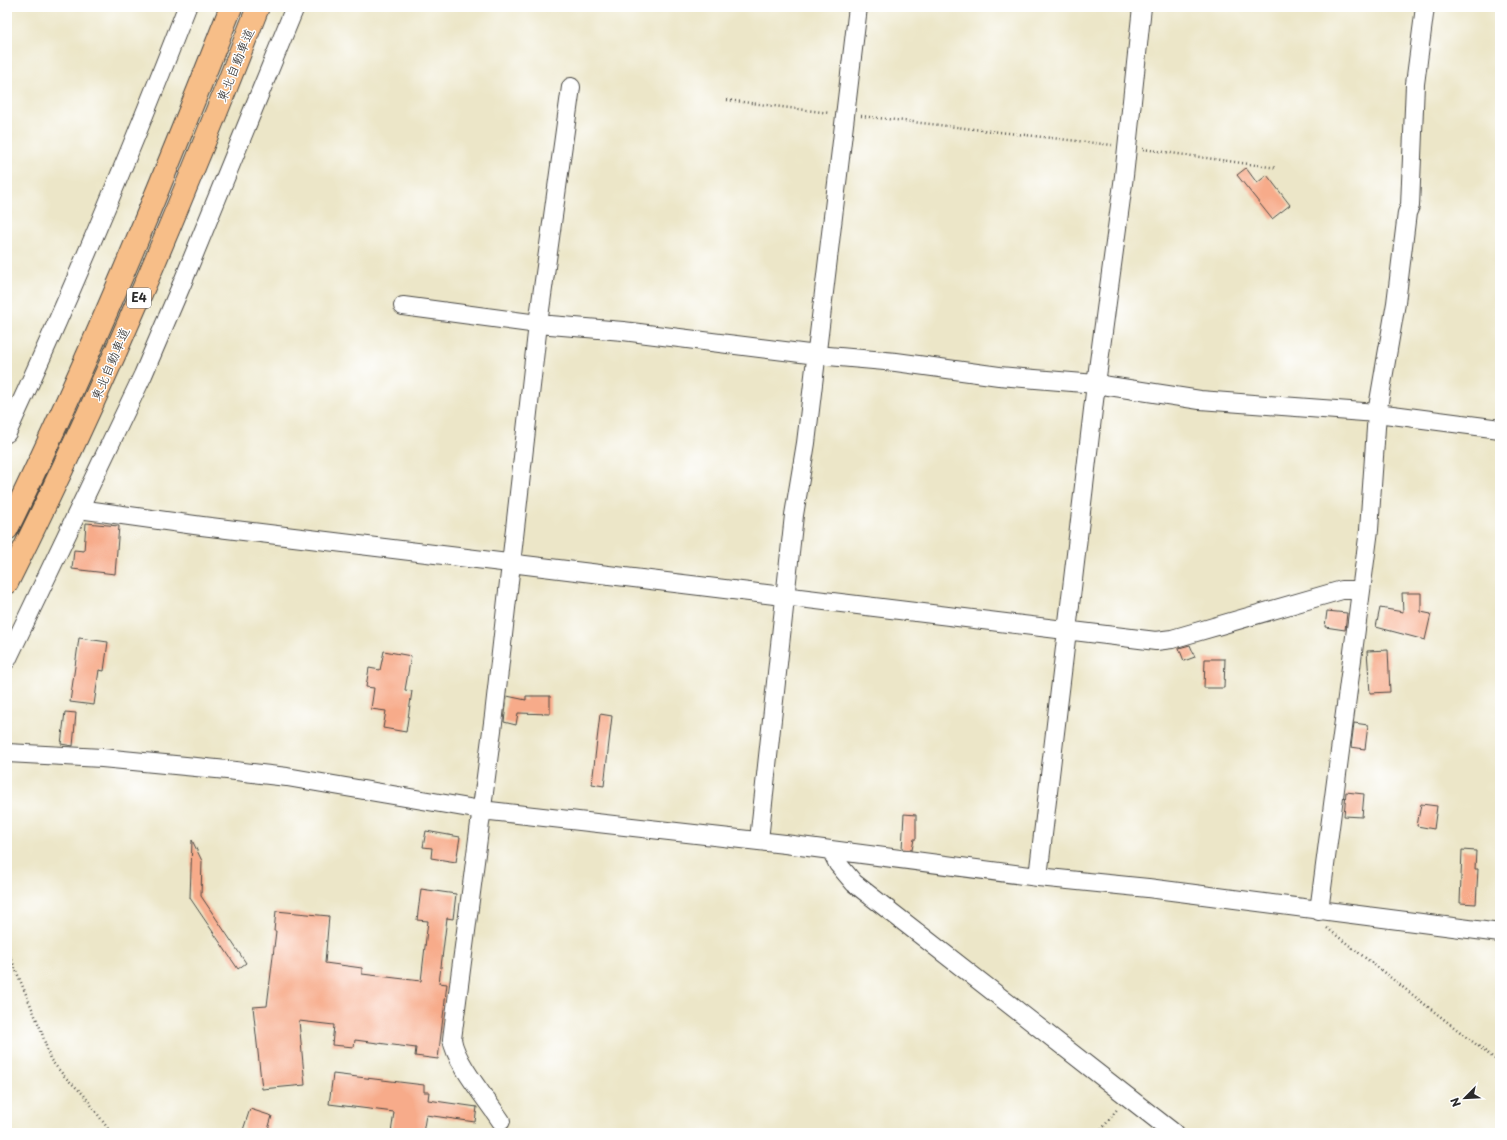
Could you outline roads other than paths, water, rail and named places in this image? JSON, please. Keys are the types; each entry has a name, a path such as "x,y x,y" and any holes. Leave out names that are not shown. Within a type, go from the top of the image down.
{"highway":[{"name":"東北自動車道","path":"7,529 69,398 120,283 169,165 231,7"},
{"name":"東北自動車道","path":"7,583 96,398 195,164 258,7"}],"street":[{"path":"7,433 51,339 89,251 187,7"},
{"path":"7,660 79,509 85,492 100,469 143,375 184,279 295,7"},
{"path":"759,840 785,596 817,355 858,7"},
{"path":"1038,877 1096,384 1128,147 1142,7"},
{"path":"1319,911 1369,530 1378,413 1396,303 1407,213 1410,206 1415,84 1424,7"},
{"path":"501,1121 458,1058 452,1039 494,715 538,324 571,87"},
{"path":"403,306 538,324 622,331 817,355 896,362 999,376 1096,384 1200,400 1378,413 1500,429"},
{"path":"79,509 202,526 511,562 1164,642 1342,590 1361,590"},
{"path":"7,753 102,758 242,771 287,777 481,810 759,840 1038,877 1148,888 1500,933"},
{"path":"831,850 838,864 854,883 1174,1133"}]}
